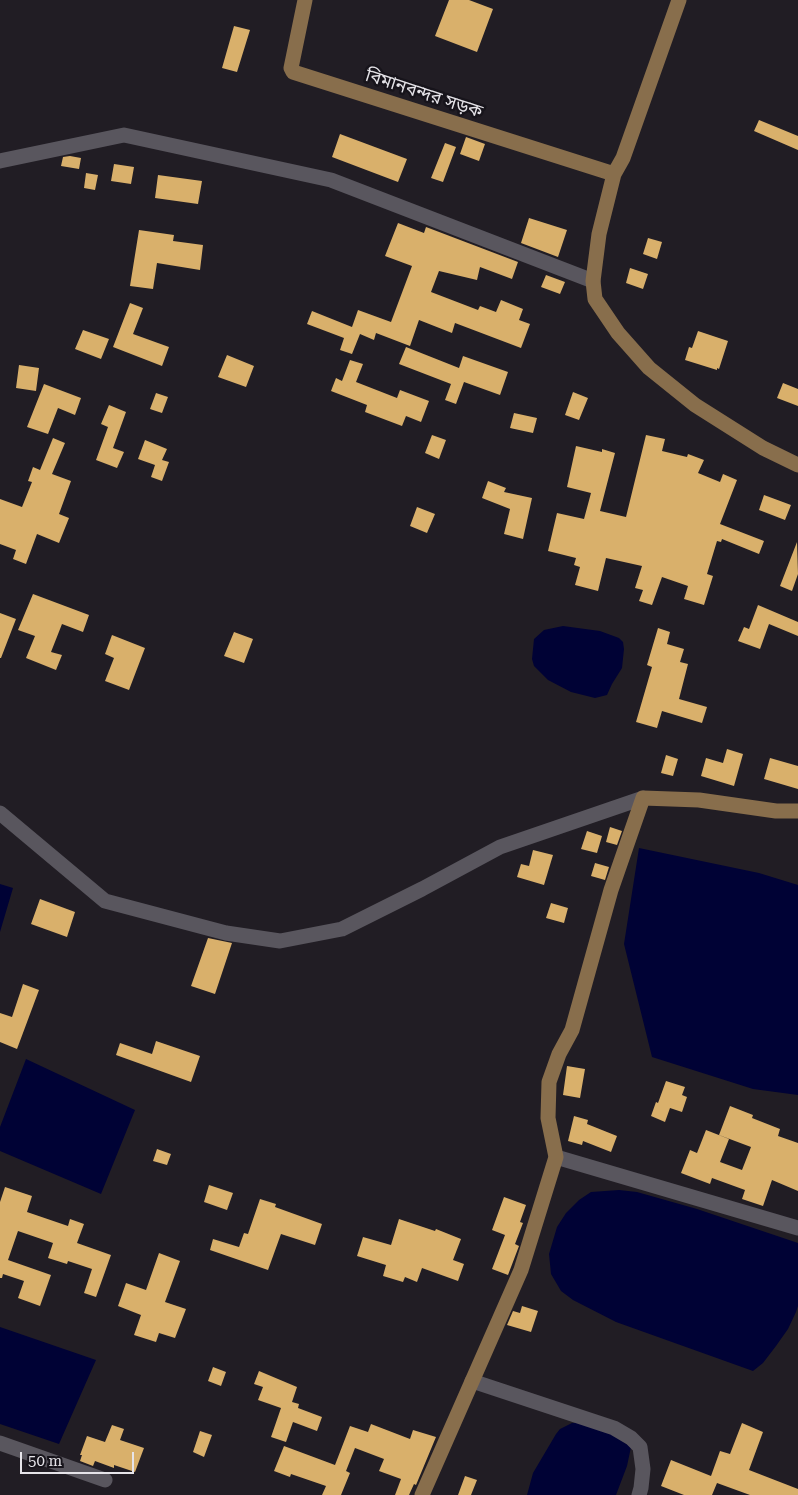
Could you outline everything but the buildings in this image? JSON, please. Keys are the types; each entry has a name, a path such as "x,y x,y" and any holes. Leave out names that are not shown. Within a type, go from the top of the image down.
{"main road":[{"name":"বিমানবন্দর সড়ক","path":"305,0 291,68 294,72 614,174"},
{"path":"677,6 623,158 614,174 599,234 592,281 595,299 618,333 649,368 695,405 763,448 798,464"},
{"path":"422,1495 521,1270 556,1157 548,1118 549,1082 559,1054 572,1030 611,890 643,798 700,800 776,811 798,811"}],"street":[{"path":"0,161 124,135 331,180 592,281"},
{"path":"0,813 105,900 226,933 280,941 342,929 500,847 643,798"},
{"path":"556,1157 798,1228"},
{"path":"472,1381 614,1428 631,1438 640,1447 642,1461 642,1482 639,1495"},
{"path":"0,1444 105,1480"}],"shaded area":[{"path":"563,626 600,631 619,638 623,642 622,668 607,695 595,698 571,692 548,680 534,666 532,659 534,639 544,630"},
{"path":"639,848 759,873 798,885 798,1095 753,1089 652,1057 624,944"},
{"path":"0,884 13,888 0,932"},
{"path":"26,1059 135,1110 101,1194 0,1151 0,1127"},
{"path":"619,1190 637,1192 697,1209 798,1243 798,1306 796,1312 788,1329 776,1346 763,1363 753,1371 616,1322 573,1300 561,1291 551,1274 549,1254 557,1227 566,1213 579,1200 591,1192"},
{"path":"0,1327 96,1360 59,1444 0,1424"},
{"path":"572,1423 585,1423 601,1427 631,1447 627,1466 616,1495 527,1495 533,1473 556,1434 560,1429"}]}
